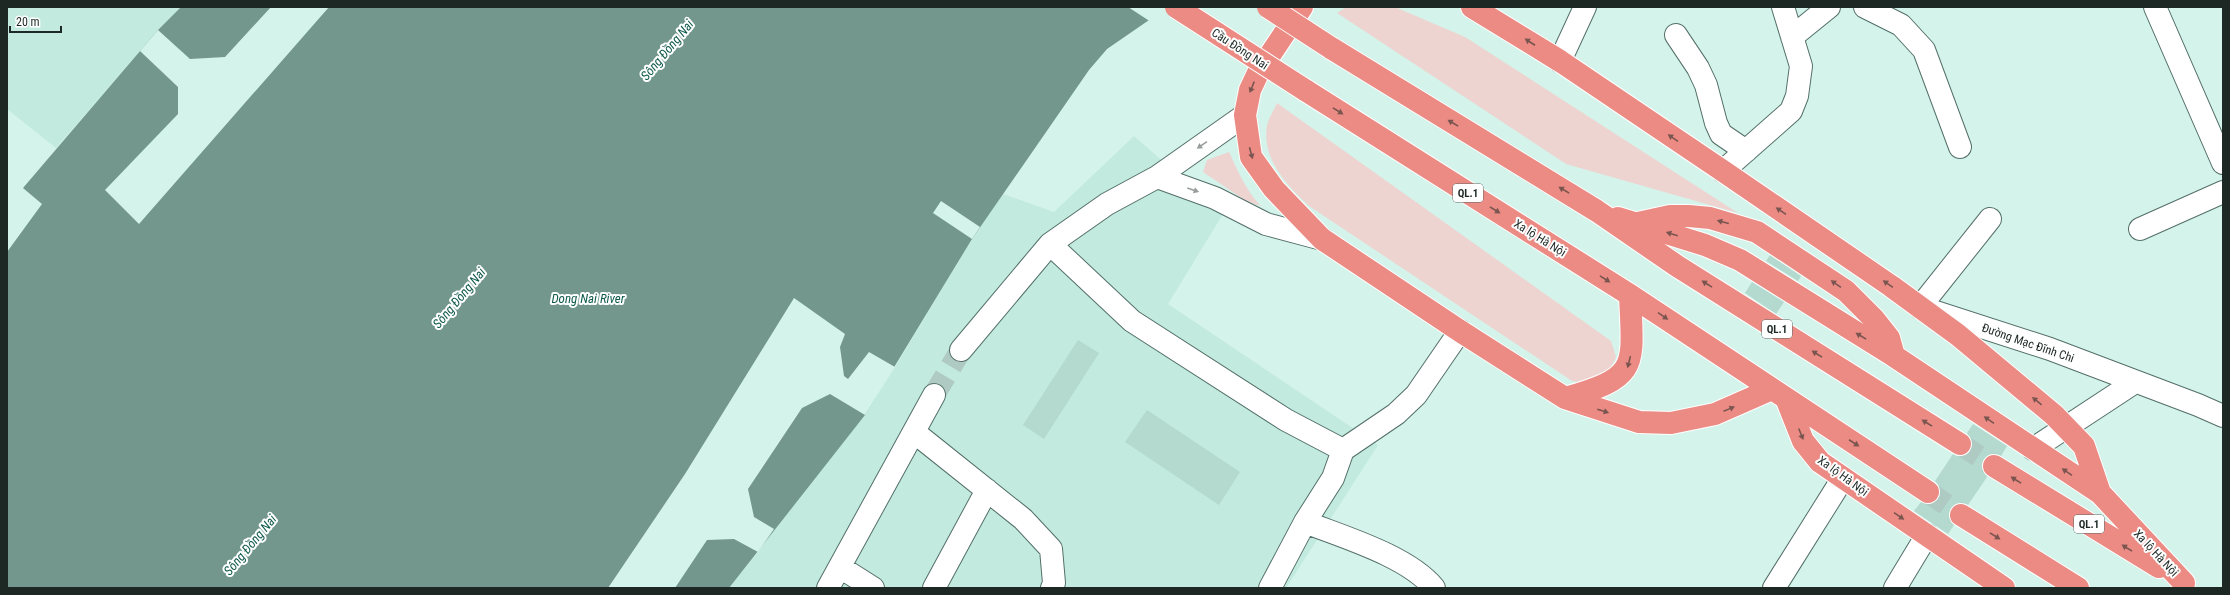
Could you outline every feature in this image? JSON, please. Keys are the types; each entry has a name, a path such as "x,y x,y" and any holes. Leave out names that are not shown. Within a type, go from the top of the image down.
{"highway":[{"name":"Cầu Đồng Nai","path":"1176,7 1305,90"},
{"name":"Xa lộ Hà Nội","path":"1268,7 1331,48 1597,211 1677,266 1960,444"},
{"path":"1302,7 1258,73 1250,90 1245,115 1251,157 1274,189 1322,239 1460,331 1566,398 1639,422 1671,423 1715,414 1779,394"},
{"path":"1472,7 1560,61 1920,308"},
{"name":"Xa lộ Hà Nội","path":"1305,90 1630,295 1928,492"},
{"name":"Xa lộ Hà Nội","path":"1597,211 1705,245 1740,260 1894,356 2100,493 2188,585"},
{"name":"Xa lộ Hà Nội","path":"1637,223 1670,216 1689,216 1710,218 1757,232 1846,291 1874,319 1889,338 1894,356"},
{"path":"1566,398 1597,389 1615,381 1627,368 1632,348 1630,295"},
{"name":"QL.1","path":"1920,308 1958,336 2066,427 2084,446 2100,493"},
{"name":"Xa lộ Hà Nội","path":"1779,394 1810,452 1820,462 2004,588"},
{"name":"Xa lộ Hà Nội","path":"1994,466 2188,585"},
{"path":"1961,515 2078,588"}],"street":[{"path":"1560,61 1585,7"},
{"path":"1723,172 1791,111 1797,96 1801,66 1783,7"},
{"path":"1792,37 1829,7"},
{"path":"1865,7 1901,25 1924,50 1960,147"},
{"path":"2155,7 2223,163"},
{"path":"1676,35 1698,68 1706,85 1716,123 1721,134 1746,151"},
{"path":"961,350 1050,244 1106,204 1157,177 1245,115"},
{"path":"1157,177 1215,198 1266,224 1322,239"},
{"path":"2140,229 2223,192"},
{"path":"1920,308 1990,219"},
{"path":"1050,244 1132,321 1286,420 1343,450"},
{"name":"Đường Mạc Đĩnh Chi","path":"1920,308 2050,349 2198,405 2223,416"},
{"path":"1270,588 1304,522 1333,478 1343,450 1396,414 1416,395 1460,331"},
{"path":"2033,449 2135,382"},
{"path":"828,588 856,534 934,395"},
{"path":"914,432 1023,519 1051,550 1054,584 1052,588"},
{"path":"1774,588 1843,478"},
{"path":"934,588 987,490"},
{"path":"1304,522 1396,558 1427,579 1434,588"},
{"path":"1895,588 1927,535"},
{"path":"840,567 873,588"}],"shaded area":[{"path":"7,7 181,7 158,30 56,148 7,109"},
{"path":"1346,7 1395,7 1465,37 1738,213 1566,164 1337,13"},
{"path":"1277,103 1611,341 1616,357 1608,371 1593,381 1572,381 1309,206 1285,181 1272,160 1268,149 1266,138 1267,126"},
{"path":"1134,136 1223,214 1168,304 1378,445 1286,588 729,588 758,552 895,367 972,239 1003,194 1054,212"},
{"path":"1229,152 1247,187 1261,206 1246,201 1203,172 1207,160"}],"water":[{"name":"Dong Nai River","path":"181,7 1168,7 1107,49 1089,70 972,239 865,415 729,588 7,588 7,252 42,204 23,188 158,30"}],"pier":[{"path":"271,7 329,7 139,224 105,190 178,114 178,87 140,51 158,30 190,59 225,57"},
{"path":"1128,7 1170,7 1151,22"},
{"path":"941,201 980,227 972,239 933,213"},
{"path":"794,298 845,334 840,347 844,376 848,379 869,352 895,367 865,415 830,394 802,408 748,489 754,517 774,529 758,552 734,539 707,540 675,588 608,588 685,474"}],"building":[{"path":"1770,255 1801,276 1798,281 1766,261"},
{"path":"1752,282 1784,302 1776,314 1745,293"},
{"path":"1078,340 1099,353 1044,439 1023,425"},
{"path":"1147,410 1240,472 1219,505 1125,442"},
{"path":"1973,424 2007,446 2001,456 1994,454 1984,459 1982,466 1987,477 1968,505 1961,503 1951,508 1949,515 1954,525 1948,534 1914,511 1921,502 1928,504 1938,499 1940,492 1939,486 1935,481 1953,454 1960,456 1970,451 1972,444 1967,433"}],"tunnel":[{"path":"934,395 961,350"},
{"path":"1960,444 1994,466"},
{"path":"1928,492 1961,515"}],"water label":[{"name":"Sông Đồng Nai","path":"667,50"},
{"name":"Sông Đồng Nai","path":"459,298"},
{"name":"Sông Đồng Nai","path":"250,545"}]}
